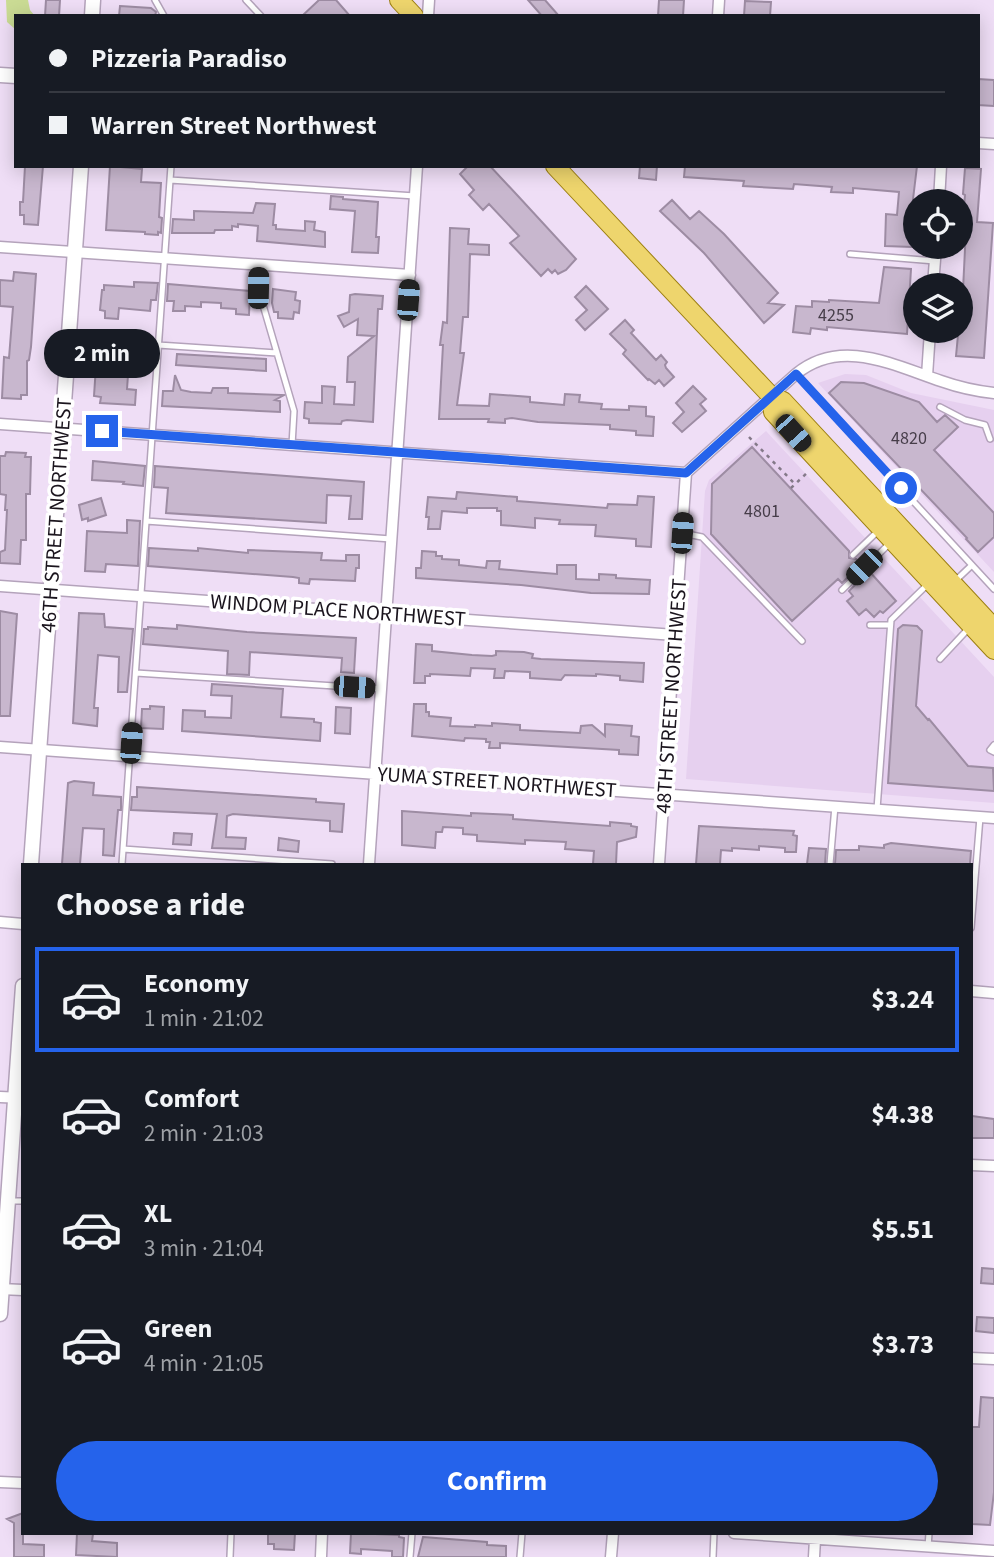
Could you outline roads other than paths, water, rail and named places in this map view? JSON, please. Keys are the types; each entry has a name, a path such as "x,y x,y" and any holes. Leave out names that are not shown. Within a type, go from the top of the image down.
{"main road":[{"path":"399,0 412,14"},
{"path":"557,168 771,396 783,401 993,626"},
{"path":"771,396 773,412 994,650"}],"street":[{"name":"46TH STREET NORTHWEST","path":"31,863 81,168"},
{"path":"369,863 417,168"},
{"path":"940,189 942,168"},
{"path":"0,247 410,275"},
{"path":"934,273 935,261"},
{"path":"927,376 929,343"},
{"path":"0,424 686,473 796,374 808,364 822,359 852,355 875,358 960,387 994,393"},
{"name":"48TH STREET NORTHWEST","path":"659,863 686,473"},
{"name":"WINDOM PLACE NORTHWEST","path":"0,586 675,635"},
{"name":"YUMA STREET NORTHWEST","path":"0,747 994,818"},
{"path":"0,922 21,924"},
{"path":"973,991 994,993"},
{"path":"0,1314 1,1289 15,1201 13,1097 21,1016"},
{"path":"973,1165 994,1166"},
{"path":"1,1289 21,1290"},
{"path":"973,1358 994,1359"},
{"path":"0,1482 21,1483"},
{"path":"321,1557 322,1535"},
{"path":"611,1557 613,1535"},
{"path":"761,1535 921,1550 994,1551"},
{"path":"814,1557 815,1539"}],"lane":[{"path":"246,0 259,14"},
{"path":"122,863 171,168"},
{"path":"170,180 415,196"},
{"path":"850,254 935,261"},
{"path":"258,265 258,288 294,411 292,445"},
{"path":"158,345 277,353"},
{"path":"796,374 994,589"},
{"path":"940,407 965,420 985,425 990,439"},
{"path":"146,521 391,539"},
{"path":"682,533 702,537 802,641"},
{"path":"853,555 886,535"},
{"path":"842,590 886,535"},
{"path":"953,583 972,565"},
{"path":"877,809 885,652 891,620 931,581"},
{"path":"870,625 890,625"},
{"path":"940,659 971,625"},
{"path":"136,673 381,689"},
{"path":"994,745 990,750 994,752"},
{"path":"830,863 835,806"},
{"path":"973,898 980,817"},
{"path":"123,849 318,863"},
{"path":"230,1557 231,1535"},
{"path":"410,1557 412,1535"},
{"path":"520,1557 522,1535"},
{"path":"713,1557 715,1535"}]}
